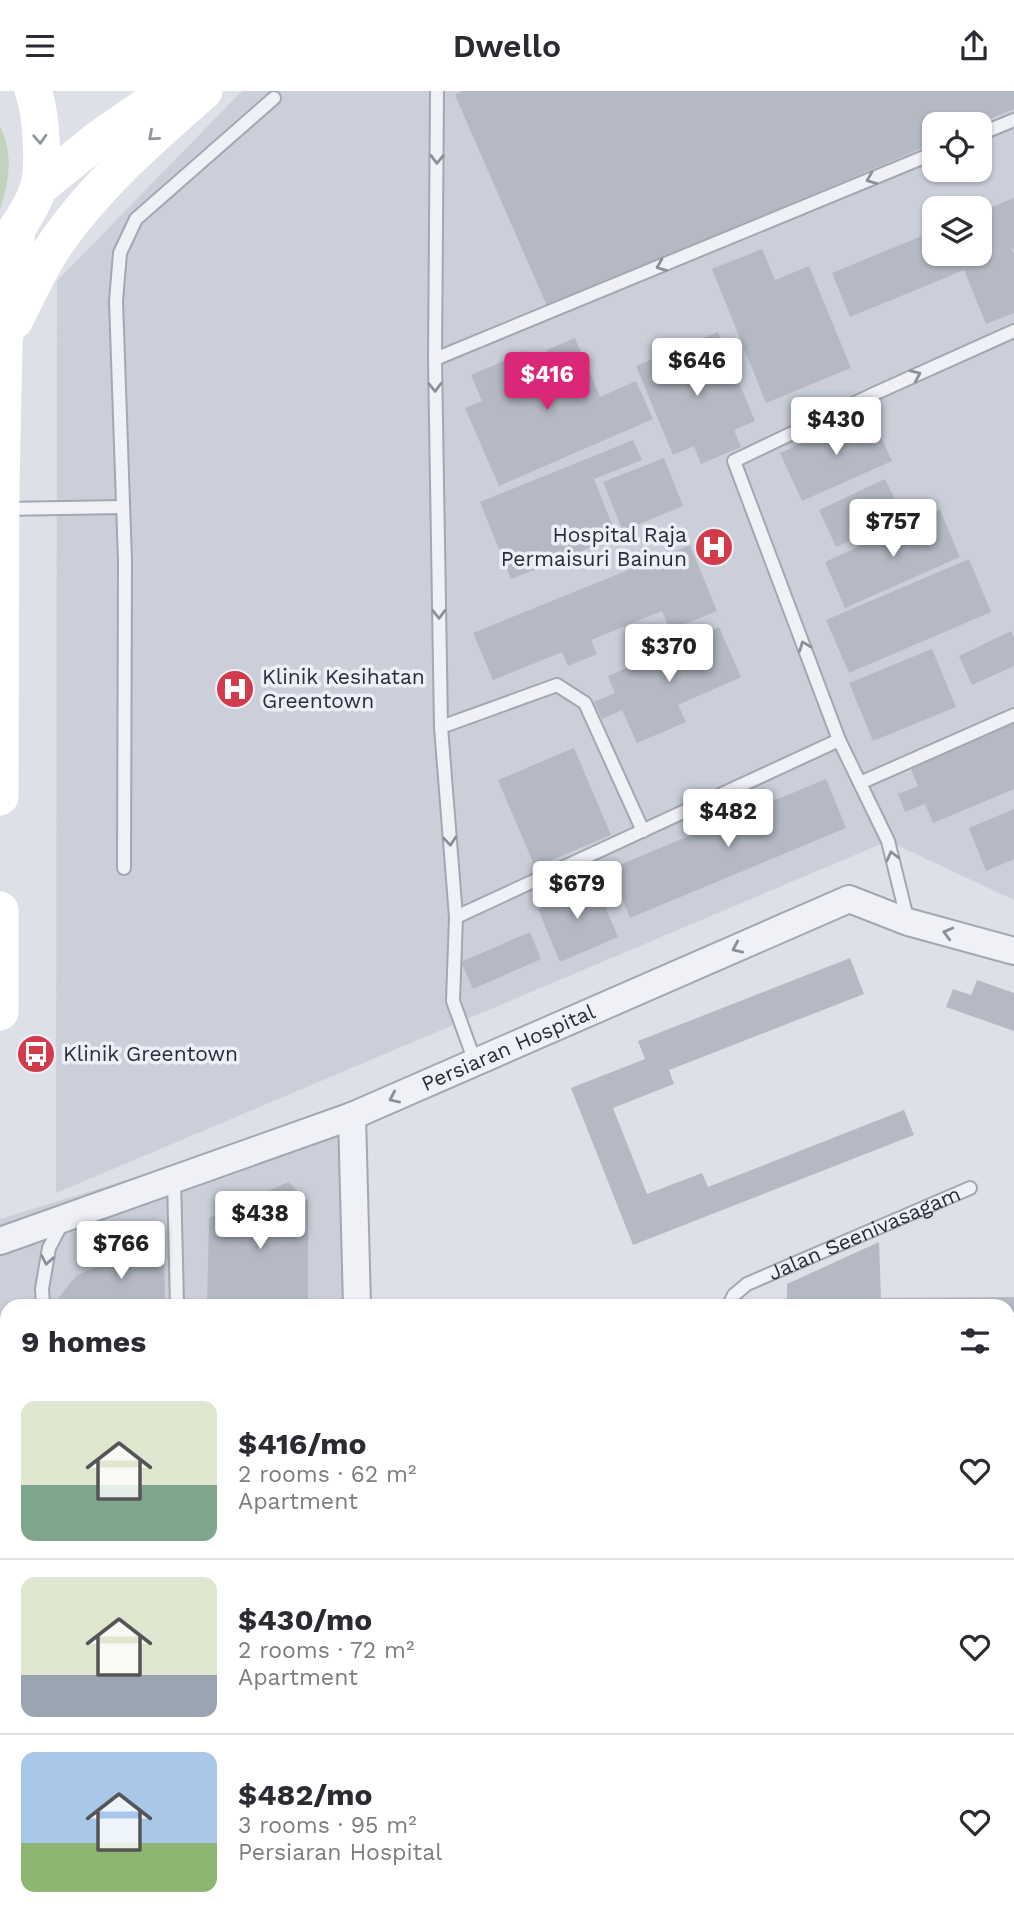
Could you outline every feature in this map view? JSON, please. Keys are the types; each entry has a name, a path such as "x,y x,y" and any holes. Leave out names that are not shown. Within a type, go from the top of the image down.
{"main road":[{"path":"33,91 42,141 38,188"},
{"path":"0,797 1,509 8,240 38,188 100,138 168,91"},
{"path":"4,344 30,289 58,240 128,157 204,91"},
{"path":"0,910 0,1012"}],"street":[{"name":"Persiaran Hospital","path":"0,1241 352,1116 849,899 908,922 1014,951"},
{"path":"352,1116 356,1299"}],"lane":[{"path":"437,91 435,359 441,727 456,917 453,1001 475,1062"},
{"path":"124,868 125,561 116,301 120,253 136,219 274,99"},
{"path":"992,129 1014,120"},
{"path":"435,359 922,158"},
{"path":"908,922 888,841 839,740 734,461 1014,331"},
{"path":"1,509 123,507"},
{"path":"441,727 557,685 585,703 643,831"},
{"path":"860,783 1014,715"},
{"path":"456,917 839,740"},
{"path":"174,1179 177,1299"},
{"name":"Jalan Seenivasagam","path":"732,1299 747,1285 970,1188"},
{"path":"43,1299 49,1248 65,1217"}],"shaded area":[{"path":"242,91 1014,91 1014,900 888,841 56,1193 57,281"},
{"path":"351,1111 344,1299 0,1299 0,1219"}],"green space":[{"path":"0,126 7,148 9,168 0,210"}],"building":[{"path":"462,91 1014,91 1014,109 992,118 992,112 922,112 922,148 547,306 455,95"},
{"path":"1014,198 1014,313 986,324 964,270 850,317 832,273 922,236 922,266 992,266 992,207"},
{"path":"762,249 775,280 809,266 851,368 766,403 712,269"},
{"path":"718,332 755,421 734,430 741,447 701,464 694,446 673,455 636,366"},
{"path":"575,338 600,397 636,381 653,419 499,486 465,408 482,401 471,375 527,351 538,377 555,369 547,350"},
{"path":"870,413 892,461 802,501 780,453"},
{"path":"633,440 642,460 594,479 617,537 511,579 480,502"},
{"path":"664,458 683,506 623,531 603,482"},
{"path":"885,479 903,516 836,547 819,510"},
{"path":"940,510 960,557 845,608 825,562"},
{"path":"690,545 717,611 670,630 662,611 591,640 597,654 568,666 562,652 493,680 473,633"},
{"path":"969,559 991,612 849,673 826,620"},
{"path":"719,627 741,677 678,705 686,722 637,743 622,710 602,719 594,702 615,693 608,676"},
{"path":"1011,631 1014,637 1014,666 972,685 959,656"},
{"path":"932,649 956,707 873,741 849,683"},
{"path":"1014,724 1014,789 933,823 925,804 905,812 898,794 918,786 910,767"},
{"path":"574,748 611,835 535,867 498,780"},
{"path":"826,779 846,828 630,918 610,869"},
{"path":"1014,809 1014,859 986,871 969,828"},
{"path":"573,880 578,892 596,885 618,937 560,962 538,909 559,900 554,888"},
{"path":"530,932 541,959 473,989 461,962"},
{"path":"850,958 864,994 669,1070 674,1084 613,1108 647,1194 702,1173 708,1187 904,1110 914,1135 633,1245 571,1088 645,1059 638,1041"},
{"path":"977,980 1014,993 1014,1031 946,1007 953,989 971,995"},
{"path":"288,1182 308,1201 308,1299 207,1299 209,1218"},
{"path":"879,1242 881,1298 1014,1299 787,1299 787,1284"},
{"path":"150,1243 164,1250 165,1299 58,1299 76,1276"}],"place":[{"name":"Hospital Raja Permaisuri Bainun","path":"714,547"},
{"name":"Klinik Kesihatan Greentown","path":"235,689"},
{"name":"Klinik Greentown","path":"36,1054"}]}
